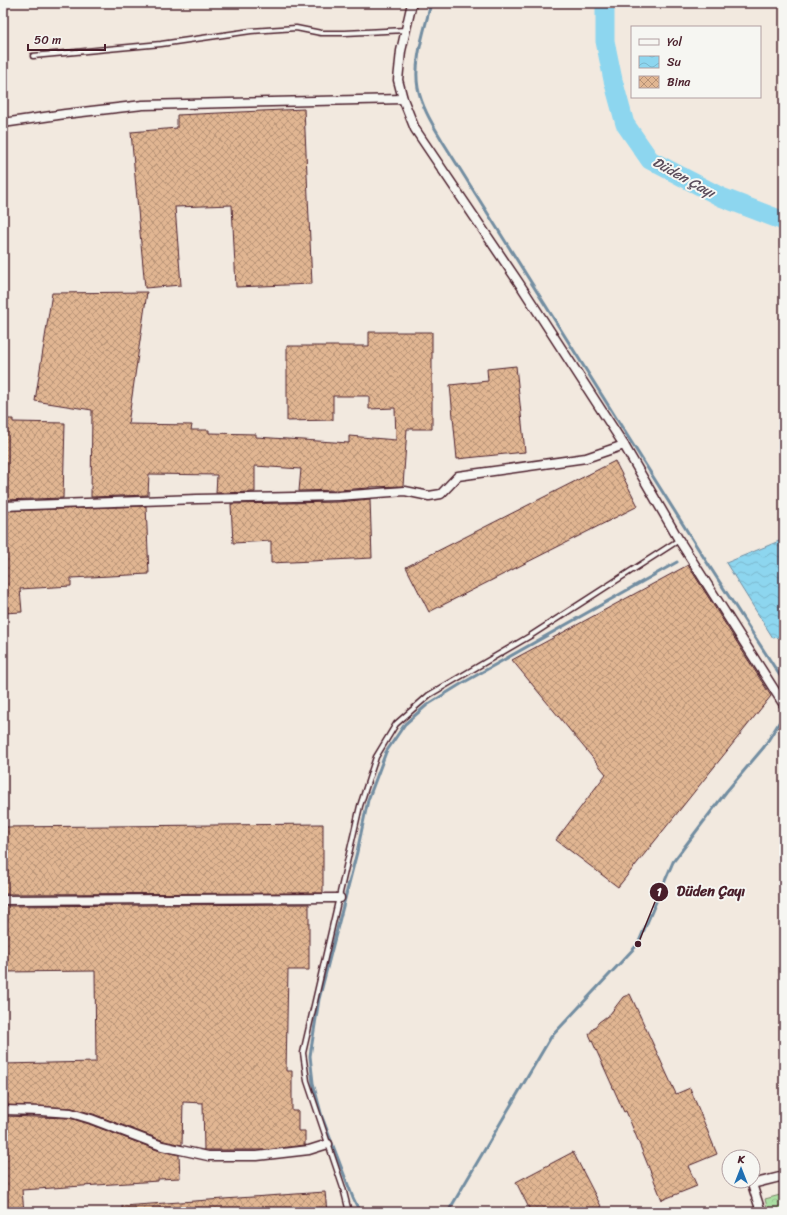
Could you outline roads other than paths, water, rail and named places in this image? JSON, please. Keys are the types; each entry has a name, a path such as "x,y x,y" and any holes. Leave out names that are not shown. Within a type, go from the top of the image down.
{"street":[{"path":"412,3 399,61 398,80 403,99 415,130 523,289 624,446 680,540 784,705"},
{"path":"3,123 143,105 403,99"},
{"path":"3,506 197,498 338,496 404,491 429,496 441,494 458,476 586,458 624,446"},
{"path":"3,900 340,898"},
{"path":"3,1110 41,1110 71,1113 162,1146 208,1156 258,1156 309,1150 328,1144"},
{"path":"761,1212 752,1184 784,1176"}],"lane":[{"path":"33,56 161,44 251,31 296,28 321,33 406,30"},
{"path":"349,1212 343,1188 307,1081 303,1053 360,806 376,756 396,724 429,695 530,636 680,540"}],"water":[{"path":"784,539 784,636 773,638 726,563"}],"waterway":[{"path":"431,3 420,45 417,67 418,88 428,116 699,550 784,682"},
{"name":"Düden Çayı","path":"605,3 605,41 613,80 625,124 650,160 721,197 784,221"},
{"path":"360,1212 353,1198 322,1117 313,1083 310,1056 319,999 357,852 368,800 386,752 405,724 427,705 461,684 677,562"},
{"name":"Düden Çayı","path":"448,1212 551,1037 638,944 673,862 726,792 764,747 782,718"}],"place":[{"name":"Düden Çayı","path":"638,944"}]}
